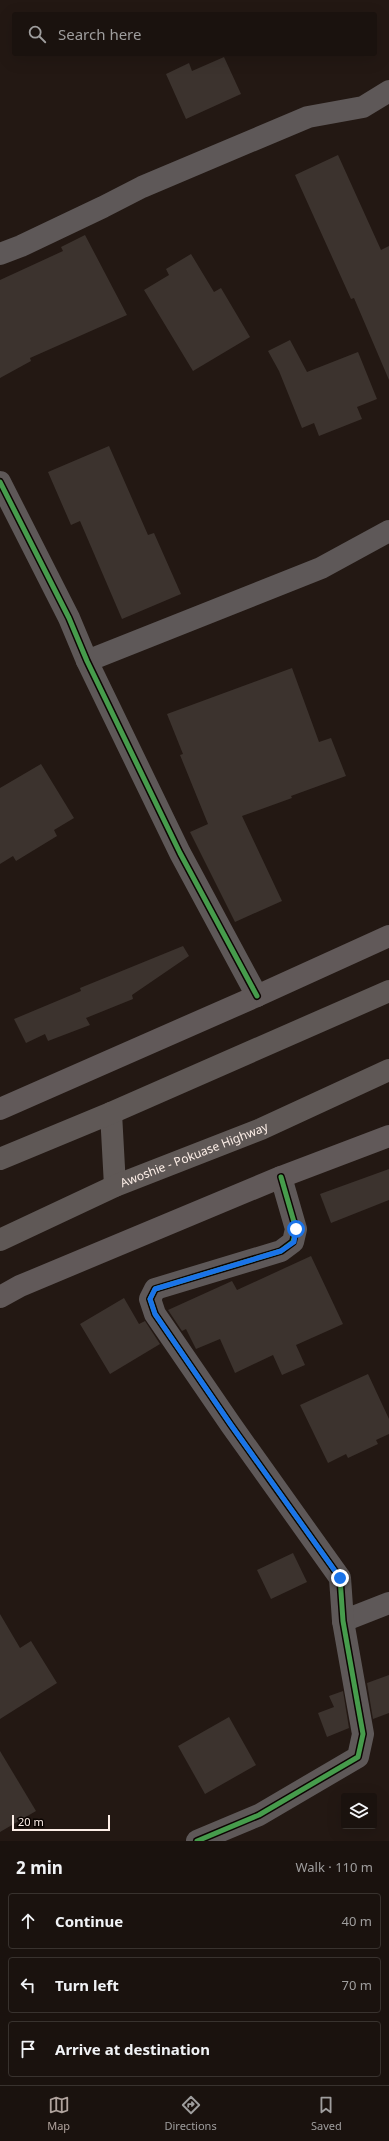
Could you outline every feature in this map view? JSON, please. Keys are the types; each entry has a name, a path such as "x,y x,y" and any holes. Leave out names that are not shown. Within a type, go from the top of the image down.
{"main road":[{"path":"0,1159 110,1114 389,991"},
{"name":"Awoshie - Pokuase Highway","path":"0,1240 115,1186 261,1129 389,1070"},
{"path":"110,1114 115,1186"}],"street":[{"path":"0,254 21,246 104,207 142,186 170,174 308,117 363,107 389,91"},
{"path":"0,482 69,618 87,661 180,853 257,996"},
{"path":"87,661 321,568 389,531"},
{"path":"0,1109 389,936"},
{"path":"0,1297 20,1286 281,1177 389,1136"},
{"path":"197,1841 259,1815 358,1757 363,1734 343,1621 340,1578 226,1419 155,1314 150,1299 155,1289 281,1251 294,1242 296,1229 281,1177"},
{"path":"343,1621 389,1603"}],"building":[{"path":"224,57 241,94 186,119 166,74 189,63 192,71"},
{"path":"338,155 381,250 389,246 389,380 354,298 351,299 295,175"},
{"path":"85,235 127,315 30,358 31,361 0,378 0,280 63,251 61,247"},
{"path":"191,254 214,292 221,288 250,337 193,371 144,290 169,275 166,269"},
{"path":"290,340 307,372 358,352 377,399 357,407 362,419 319,436 314,423 302,428 279,371 268,351"},
{"path":"109,446 148,535 154,533 181,594 122,619 80,521 71,525 48,472"},
{"path":"292,668 319,742 331,738 346,776 242,816 282,901 235,922 190,832 208,824 180,755 183,754 167,714"},
{"path":"41,764 74,818 54,830 57,836 16,861 13,856 0,864 0,788"},
{"path":"183,946 189,956 132,995 133,999 86,1018 90,1025 48,1041 45,1034 26,1043 14,1019 81,991 80,988"},
{"path":"389,1169 389,1200 331,1223 320,1194"},
{"path":"311,1256 343,1324 296,1345 305,1365 282,1375 273,1355 235,1373 220,1339 196,1349 186,1329 182,1331 168,1310 232,1281 237,1290"},
{"path":"124,1298 139,1324 145,1321 160,1344 110,1374 80,1324"},
{"path":"368,1374 389,1419 389,1434 376,1440 378,1444 348,1458 346,1454 328,1463 300,1405"},
{"path":"293,1553 307,1582 271,1599 257,1570"},
{"path":"0,1614 20,1648 31,1641 57,1683 0,1719"},
{"path":"389,1675 389,1713 373,1719 367,1683"},
{"path":"343,1691 349,1728 327,1737 318,1713 334,1707 329,1696"},
{"path":"229,1717 256,1765 205,1794 178,1746"},
{"path":"0,1751 36,1811 0,1832"}],"cycle path":[{"path":"0,482 69,618 87,661 180,853 257,996"},
{"path":"197,1841 259,1815 358,1757 363,1734 343,1621 340,1578 231,1425 155,1314 150,1299 155,1289 281,1251 293,1242 296,1229 281,1177"}],"route":[{"path":"296,1229 294,1242 281,1251 155,1289 150,1299 155,1314 231,1425 340,1578"}]}
